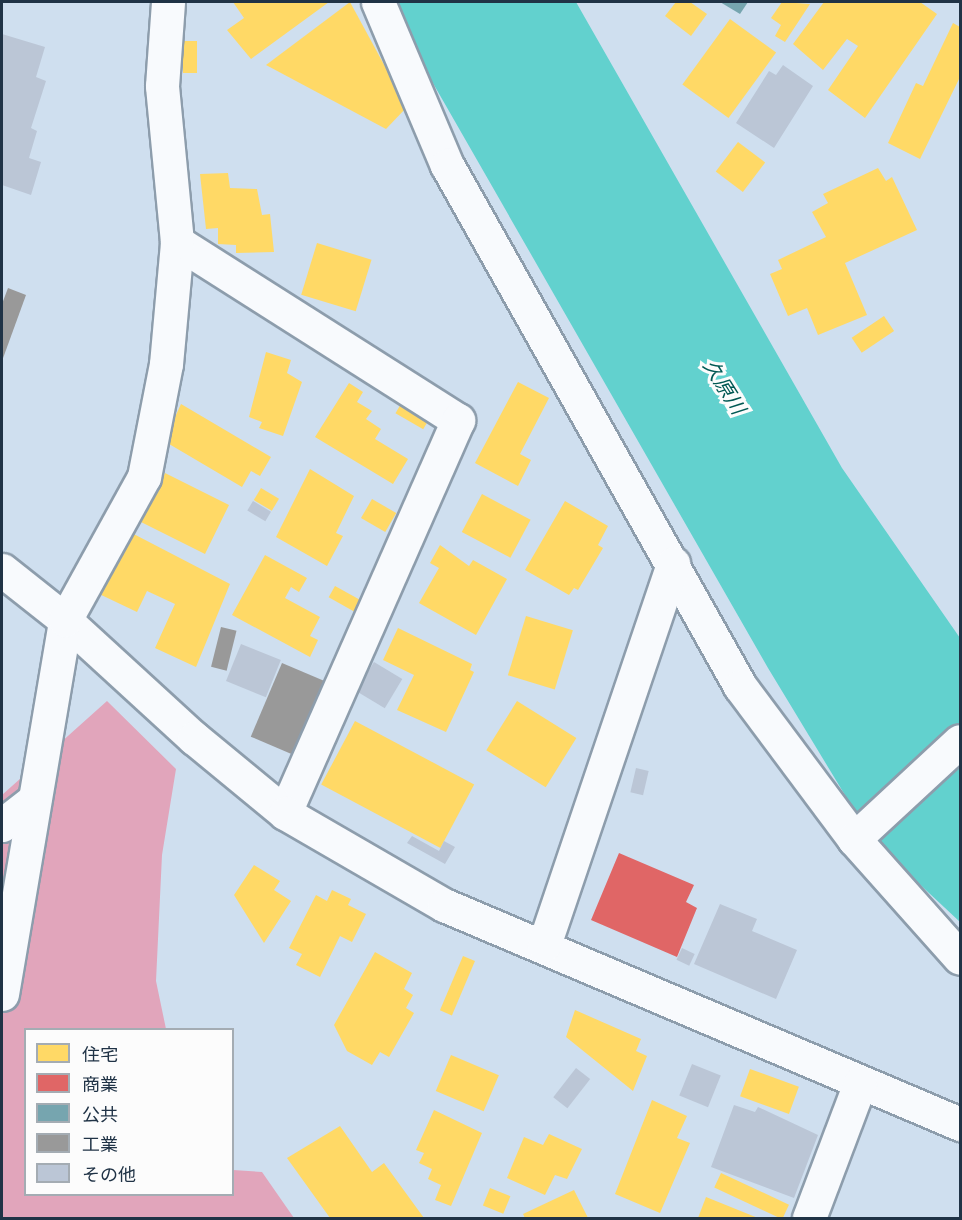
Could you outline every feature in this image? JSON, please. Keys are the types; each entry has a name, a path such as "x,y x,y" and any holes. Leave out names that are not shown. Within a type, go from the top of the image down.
{"street":[{"path":"2,994 65,620 144,477 166,364 177,242 162,86 168,2"},
{"path":"378,2 447,165 673,563 740,686 854,839 960,958"},
{"path":"177,242 458,420 285,813"},
{"path":"544,945 673,563"},
{"path":"2,570 65,620 194,738 285,813 444,905 544,945 678,1007 960,1124"},
{"path":"854,839 960,741"},
{"path":"2,825 34,800"},
{"path":"810,1218 860,1083"}],"shaded area":[{"path":"107,701 176,769 162,855 156,981 166,1028 24,1028 24,1196 234,1196 234,1170 262,1172 294,1218 2,1218 2,795"}],"water":[{"name":"久原川","path":"396,2 576,2 842,468 960,638 960,922 898,864 851,805 768,668 422,64"}],"building: 住宅":[{"path":"233,2 329,2 251,59 227,30 244,18"},
{"path":"350,2 407,107 386,129 266,65"},
{"path":"676,2 690,2 707,14 691,36 665,16"},
{"path":"782,2 810,4 785,42 775,36 781,25 771,18"},
{"path":"824,2 920,2 937,14 865,118 828,90 858,46 847,39 823,70 793,44"},
{"path":"730,19 776,53 729,118 682,85"},
{"path":"953,23 960,27 960,77 920,159 888,143 916,83 923,86"},
{"path":"183,41 197,41 197,73 183,73"},
{"path":"738,142 765,162 743,192 716,172"},
{"path":"878,168 886,181 892,177 917,230 845,263 867,315 818,335 807,308 788,316 770,274 782,269 778,260 826,237 812,212 828,203 823,194"},
{"path":"228,173 230,188 257,189 262,215 270,214 274,252 236,253 236,245 218,244 218,228 206,229 200,174"},
{"path":"317,243 372,260 356,311 301,295"},
{"path":"884,316 894,331 862,353 852,338"},
{"path":"266,352 291,360 287,373 302,382 283,436 259,428 262,422 249,417"},
{"path":"518,382 549,398 520,454 531,460 518,486 475,463"},
{"path":"349,383 363,392 357,402 372,411 366,419 381,429 375,439 408,459 393,484 315,437"},
{"path":"402,402 430,418 423,429 396,413"},
{"path":"181,404 271,457 260,476 251,471 242,487 164,441"},
{"path":"310,469 354,496 336,533 343,536 327,566 276,537"},
{"path":"165,473 229,505 205,554 133,518 153,478 161,482"},
{"path":"261,488 279,499 272,511 254,500"},
{"path":"482,494 531,520 510,558 462,532"},
{"path":"372,499 396,513 385,532 361,518"},
{"path":"565,501 608,526 598,545 603,548 578,590 574,588 569,595 525,570"},
{"path":"124,529 230,584 196,667 155,648 175,604 147,591 137,612 95,592"},
{"path":"440,545 469,566 473,560 507,579 476,635 419,603 439,568 430,563"},
{"path":"265,555 307,578 299,592 291,587 285,598 320,617 310,636 318,640 310,657 232,615"},
{"path":"335,586 362,601 356,612 329,597"},
{"path":"526,616 573,630 555,690 508,675"},
{"path":"398,628 472,664 470,670 474,672 446,732 397,710 414,675 383,660"},
{"path":"517,701 576,738 546,787 486,750"},
{"path":"355,721 474,784 440,848 321,785"},
{"path":"254,865 280,881 274,890 291,901 264,943 234,895"},
{"path":"332,890 351,899 348,905 366,914 352,942 340,936 320,977 296,965 302,954 289,948 316,895 327,901"},
{"path":"375,952 412,973 404,989 413,995 406,1008 414,1013 389,1057 380,1052 372,1065 347,1051 334,1025"},
{"path":"463,956 475,961 452,1015 440,1010"},
{"path":"575,1010 641,1039 636,1051 647,1056 633,1091 566,1037"},
{"path":"451,1055 499,1075 484,1111 436,1091"},
{"path":"750,1069 799,1087 789,1114 740,1096"},
{"path":"652,1100 687,1116 677,1138 690,1143 660,1213 615,1194"},
{"path":"434,1110 482,1133 451,1206 435,1200 441,1185 428,1179 432,1169 419,1163 424,1153 416,1150"},
{"path":"340,1126 372,1172 384,1163 424,1218 330,1218 287,1158"},
{"path":"549,1134 582,1149 567,1179 555,1175 545,1195 507,1178 524,1137 543,1145"},
{"path":"721,1173 789,1205 783,1218 780,1218 714,1188"},
{"path":"490,1188 510,1196 503,1214 483,1206"},
{"path":"574,1190 588,1218 525,1218 523,1214"},
{"path":"706,1197 758,1218 698,1218"}],"building: 商業":[{"path":"619,853 694,885 686,902 697,908 677,957 591,920"}],"building: 公共":[{"path":"720,2 748,2 740,14"}],"building: 工業":[{"path":"8,288 26,295 2,361 2,304"},
{"path":"221,627 237,631 227,671 211,667"},
{"path":"282,663 326,682 295,755 251,737"}],"building: その他":[{"path":"2,34 45,47 36,77 46,81 31,128 37,131 29,158 41,162 31,195 2,185"},
{"path":"783,65 813,86 774,148 736,123 769,71 776,75"},
{"path":"253,501 271,512 265,521 247,510"},
{"path":"241,644 281,660 266,697 226,681"},
{"path":"374,662 402,679 385,708 356,691"},
{"path":"636,768 649,771 643,795 630,792"},
{"path":"412,836 439,851 444,841 455,847 445,864 407,843"},
{"path":"720,904 757,919 752,931 797,950 776,999 694,964"},
{"path":"682,948 695,954 689,966 677,960"},
{"path":"692,1064 721,1076 708,1107 679,1096"},
{"path":"576,1068 590,1079 567,1108 553,1097"},
{"path":"734,1105 755,1112 758,1107 818,1135 794,1198 711,1167"}]}
